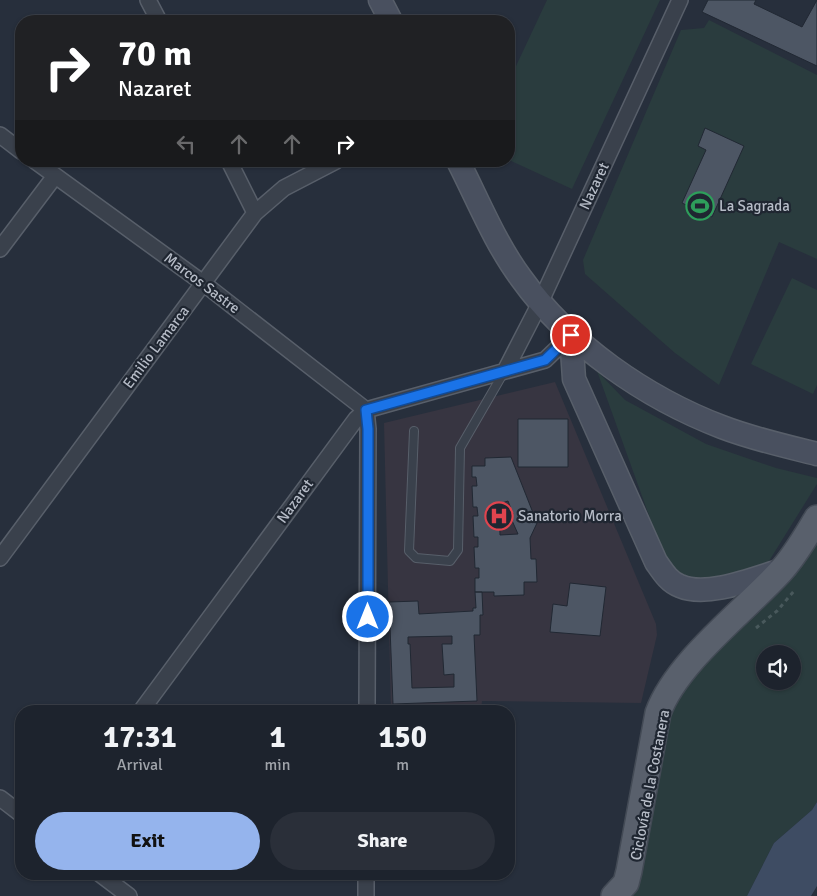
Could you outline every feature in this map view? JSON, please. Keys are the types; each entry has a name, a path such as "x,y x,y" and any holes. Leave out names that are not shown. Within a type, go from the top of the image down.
{"main road":[{"path":"380,0 388,15"},
{"path":"461,167 504,251 540,303 571,335 628,377 697,417 758,439 817,454"},
{"path":"571,335 574,379 656,562 668,579 680,587 693,590 714,589 790,577"},
{"path":"614,896 626,883 629,871 658,713 663,699 681,673 790,577 817,518"}],"street":[{"path":"148,0 156,15"},
{"name":"Nazaret","path":"505,371 540,303 680,0"},
{"path":"0,135 15,146"},
{"name":"Marcos Sastre","path":"43,167 203,283 366,410"},
{"path":"232,167 255,213"},
{"name":"Emilio Lamarca","path":"0,558 255,213 284,188 324,167"},
{"path":"0,249 54,176"},
{"path":"367,705 368,429 366,410 545,360 571,335"},
{"name":"Nazaret","path":"145,705 356,419 366,410"},
{"path":"0,798 15,809"},
{"path":"108,880 129,896"},
{"path":"366,880 366,896"}],"lane":[{"path":"414,431 409,551 416,558 450,561 458,550 460,448 505,371"}],"path":[{"path":"756,629 790,598 790,577"}],"shaded area":[{"path":"547,0 660,0 572,189 515,163 515,68"},
{"name":"La Sagrada","path":"709,20 817,75 817,259 779,242 719,385 675,353 585,274 583,260 681,30 704,28"},
{"path":"792,278 817,290 817,385 813,394 751,364"},
{"path":"597,371 625,400 706,444 776,468 817,478 817,484 769,561 733,575 700,581 674,571 660,546"},
{"name":"Sanatorio Morra","path":"555,382 656,624 657,635 641,703 482,701 482,705 391,705 384,423"},
{"path":"817,518 817,802 812,810 774,843 747,896 614,896 658,713"}],"water":[{"path":"817,802 817,886 811,896 747,896 774,843 812,810"}],"building":[{"path":"708,0 756,0 754,4 802,27 817,0 817,66 702,12"},
{"path":"705,128 744,146 712,217 682,203 706,150 698,146"},
{"path":"518,419 568,419 568,467 518,467"},
{"path":"511,457 537,523 530,538 531,559 536,559 537,582 524,582 524,595 494,596 494,592 475,592 475,578 479,578 479,568 475,568 474,547 478,547 478,537 474,537 473,516 478,516 477,507 473,507 472,486 477,486 476,477 472,477 472,466 485,466 485,458","holes":["508,501 513,514 510,516 518,534 500,535 499,504"]},
{"path":"570,583 606,587 600,636 550,632 553,604 567,606"},
{"path":"475,592 482,592 483,615 480,615 480,635 474,635 477,701 393,704 389,602 418,601 419,614 473,611 473,608 476,608","holes":["452,636 452,644 442,644 444,675 454,674 454,687 412,688 408,637"]}],"place":[{"name":"La Sagrada","path":"700,206"},
{"name":"Sanatorio Morra","path":"499,516"}],"route":[{"path":"368,617 368,429 366,410 545,360 554,354 571,335"}]}
